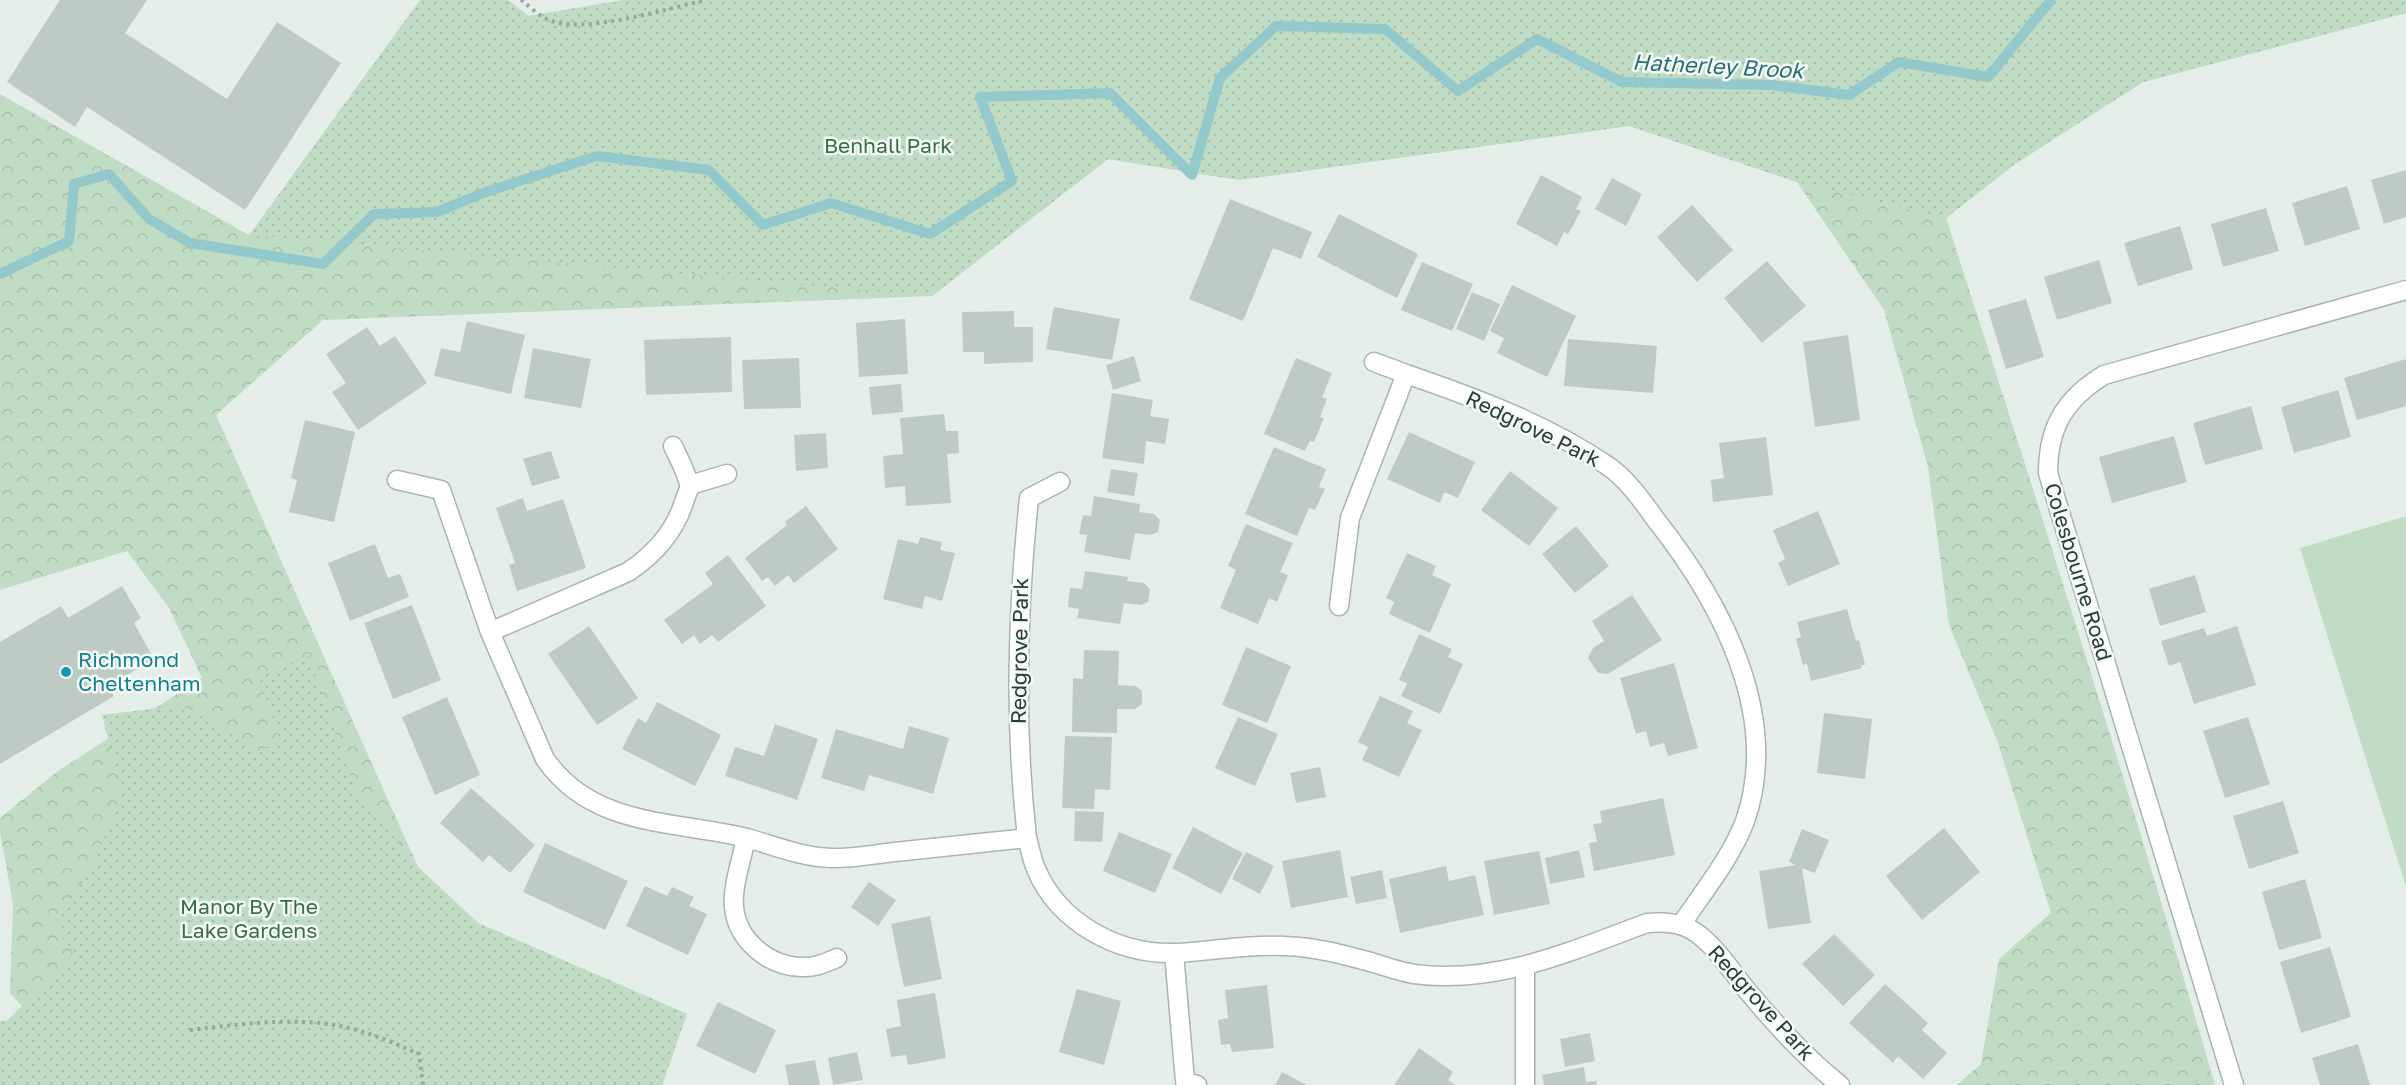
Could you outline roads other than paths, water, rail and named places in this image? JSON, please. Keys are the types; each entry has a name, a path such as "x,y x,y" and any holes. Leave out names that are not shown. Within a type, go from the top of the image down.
{"street":[{"name":"Colesbourne Road","path":"2234,1085 2048,473 2051,438 2069,403 2085,387 2104,375 2406,290"},
{"name":"Redgrove Park","path":"1374,362 1462,393 1516,416 1610,467 1641,500 1696,576 1719,619 1748,689 1754,716 1755,770 1751,797 1736,842 1681,925"},
{"path":"1339,606 1350,518 1406,374"},
{"path":"490,632 628,572 643,562 669,534 682,510 690,485 673,446"},
{"path":"690,485 726,474"},
{"path":"397,480 441,490 490,632 545,759 569,787 584,798 611,809 679,828 746,838 788,852 832,858 1027,838"},
{"name":"Redgrove Park","path":"1060,482 1029,498 1021,572 1017,646 1021,782 1027,838 1036,869 1048,891 1065,911 1084,927 1128,948 1151,952 1174,953 1287,946 1321,949 1412,974 1450,976 1488,974 1525,967 1647,923 1664,922 1681,925 1704,939 1783,1033 1840,1085"},
{"path":"746,838 734,889 734,909 740,927 750,944 765,957 782,964 810,967 837,958"},
{"path":"1174,953 1185,1081 1197,1085"},
{"path":"1525,967 1525,1085"}],"waterway":[{"name":"Hatherley Brook","path":"0,274 69,241 74,184 109,174 149,219 190,243 323,264 374,214 437,212 486,192 597,156 709,170 763,225 831,203 930,234 1012,181 980,97 1110,93 1192,175 1220,78 1276,26 1385,29 1458,91 1537,39 1622,82 1771,85 1849,95 1899,62 1988,77 2051,0"}],"place":[{"name":"Richmond Cheltenham","path":"66,672"}],"park label":[{"name":"Benhall Park","path":"888,146"},
{"name":"Manor By The Lake Gardens","path":"249,919"}]}
